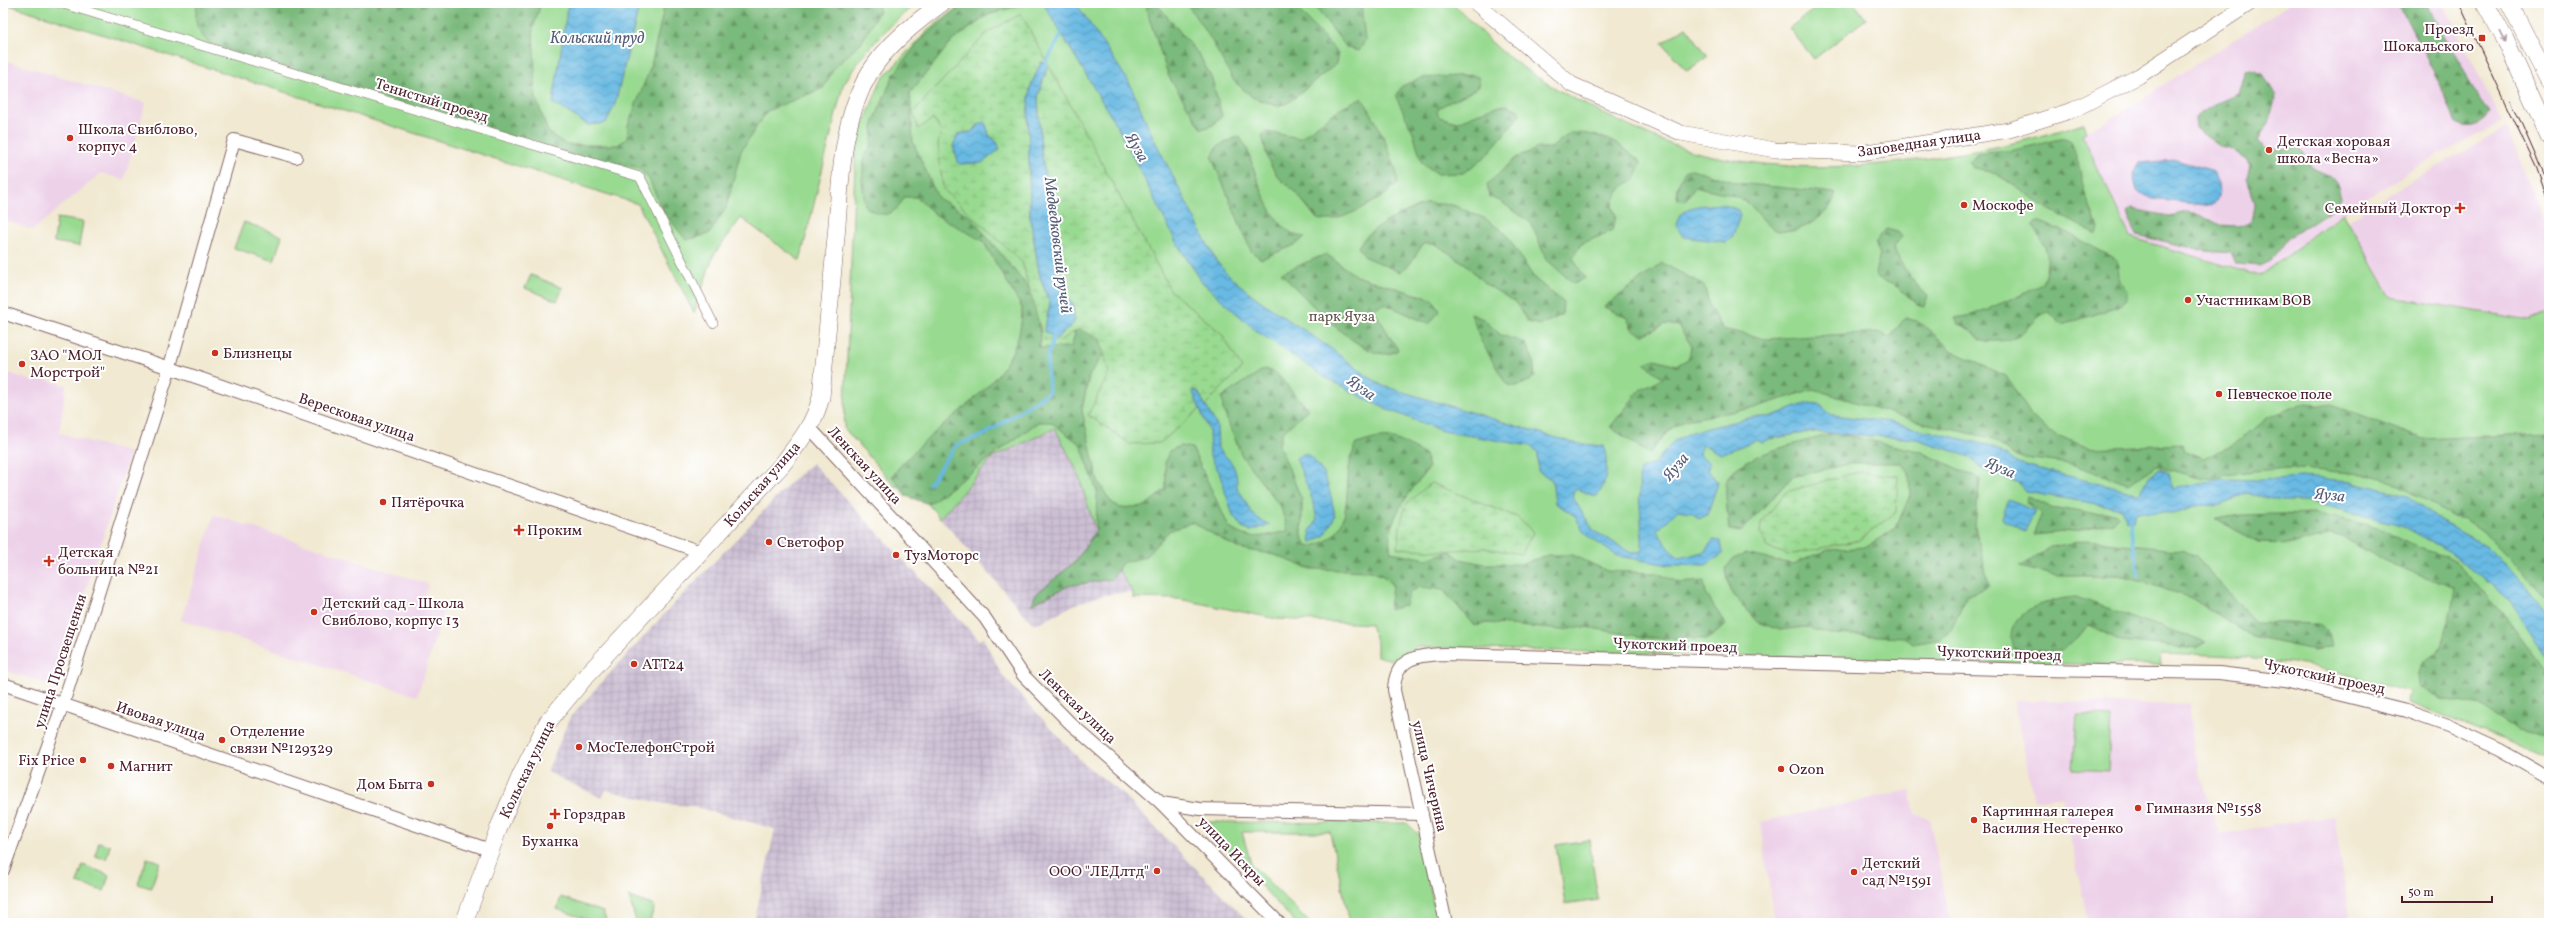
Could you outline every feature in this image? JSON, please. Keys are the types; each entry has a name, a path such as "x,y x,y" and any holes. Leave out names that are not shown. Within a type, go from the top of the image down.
{"main road":[{"name":"Кольская улица","path":"464,923 490,850 521,775 547,723 586,676 781,466 810,428 816,415 821,397 845,134 863,86 871,71 906,33 942,3"},
{"path":"2485,3 2508,46 2549,136"},
{"path":"2509,3 2549,82"}],"street":[{"name":"Тенистый проезд","path":"60,3 640,177 713,323"},
{"name":"Заповедная улица","path":"1476,3 1571,84 1681,133 1774,150 1860,153 2009,130 2073,110 2138,76 2250,3"},
{"name":"улица Просвещения","path":"3,870 63,704 170,368 234,140 296,158"},
{"name":"Вересковая улица","path":"3,313 170,368 701,552"},
{"name":"Ленская улица","path":"810,428 985,618 1023,675 1070,723 1161,803"},
{"name":"Чукотский проезд","path":"1428,654 2040,670 2218,673 2285,681 2406,711 2448,726 2500,750 2549,778"},
{"name":"улица Чичерина","path":"1428,654 1417,656 1407,661 1399,669 1394,679 1394,690 1446,923"},
{"name":"Ивовая улица","path":"3,684 490,850"},
{"path":"1161,803 1200,809 1422,814"},
{"name":"улица Искры","path":"1161,803 1279,923"}],"shaded area":[{"name":"Детская хоровая школа «Весна»","path":"2292,3 2443,3 2502,122 2418,166 2343,213 2260,276 2130,237 2081,133 2107,121"},
{"name":"Школа Свиблово, корпус 4","path":"3,60 146,103 124,180 101,173 33,230 3,220"},
{"path":"2506,128 2549,232 2549,311 2529,320 2391,297 2348,221 2406,184"},
{"name":"Детская больница №21","path":"3,371 35,382 36,377 66,385 59,433 130,453 55,686 3,670"},
{"path":"1055,428 1077,471 1097,535 1133,593 1115,593 1100,596 1076,604 1034,625 940,518 992,458"},
{"path":"812,463 979,640 983,638 1002,675 1083,763 1118,790 1250,923 754,923 775,829 692,806 665,804 606,790 602,798 547,772 570,717 666,612 791,482"},
{"name":"Детский сад - Школа Свиблово, корпус 13","path":"214,515 428,584 424,597 446,604 417,696 181,620"},
{"name":"Гимназия №1558","path":"2014,700 2190,705 2192,747 2219,834 2334,816 2351,923 2088,923 2062,796 2034,800"},
{"name":"Детский сад №1591","path":"1910,790 1915,814 1929,819 1951,923 1774,923 1761,822"}],"green space":[{"path":"3,3 916,3 884,32 860,59 843,85 800,261 741,218 713,256 694,313 638,204"},
{"path":"197,3 541,3 533,29 536,98 548,132 566,145 618,145 627,138 628,125 651,66 665,3 878,3 879,10 862,42 835,67 823,88 767,111 741,151 726,208 709,234 686,240 663,211 648,177 637,167 579,157 211,45 199,31 197,26"},
{"name":"парк Яуза","path":"964,3 1453,3 1484,35 1509,57 1538,78 1569,96 1652,137 1685,149 1716,157 1749,162 1814,167 1911,161 1996,147 2048,134 2083,123 2086,132 2082,134 2130,237 2260,276 2343,213 2391,297 2529,320 2549,311 2549,761 2505,740 2408,703 2410,692 2303,664 2235,657 2161,654 2160,665 1985,663 1417,647 1392,660 1377,656 1377,644 1371,624 1277,619 1179,599 1133,598 1133,593 1097,535 1077,471 1055,428 992,458 940,518 906,478 896,487 844,428 856,144 881,80 929,29"},
{"path":"966,3 1026,3 988,15 952,41 910,93 913,142 938,198 970,216 1032,292 1039,316 1040,348 1071,347 1082,309 1109,345 1089,376 1082,410 1098,481 1110,501 1120,508 1145,506 1166,489 1165,463 1169,451 1180,446 1192,448 1229,527 1243,535 1250,536 1265,536 1288,531 1281,508 1242,456 1223,410 1222,397 1264,369 1276,373 1308,409 1282,433 1279,445 1302,500 1302,536 1308,547 1326,541 1337,531 1343,519 1346,504 1348,473 1351,458 1357,444 1378,438 1392,439 1406,444 1425,455 1429,467 1407,496 1395,517 1391,529 1391,552 1427,559 1450,551 1460,559 1485,564 1522,564 1548,555 1573,555 1607,571 1657,573 1680,583 1704,581 1706,594 1726,625 1708,639 1648,638 1585,627 1561,630 1487,623 1475,626 1443,590 1419,587 1409,593 1405,605 1389,610 1392,585 1383,576 1371,571 1310,569 1275,555 1237,548 1192,522 1169,531 1145,557 1122,563 1112,579 1068,586 1031,605 1036,594 1076,561 1096,530 1097,491 1081,445 1051,422 1038,422 929,504 906,496 892,476 915,450 970,403 1001,371 1012,352 1020,332 1022,308 983,241 936,215 916,197 904,197 896,209 888,214 877,213 865,206 862,182 864,157 871,146 874,121 894,74 922,38"},
{"path":"1149,3 1156,3 1200,56 1212,79 1222,116 1213,125 1202,129 1169,77 1146,9"},
{"path":"1186,3 1292,3 1338,53 1336,64 1288,103 1276,106 1252,97 1234,81 1209,36"},
{"path":"1309,3 1361,3 1365,41 1359,51 1347,48 1316,8"},
{"path":"1823,3 1854,3 1866,19 1814,59 1789,28"},
{"path":"2398,3 2428,3 2434,18 2460,62 2476,94 2489,112 2478,124 2474,126 2466,126 2454,122 2441,86"},
{"path":"1021,14 1171,291 1221,333 1242,368 1205,405 1198,392 1193,390 1200,409 1160,443 1130,444 1088,415 1109,373 1100,339 1079,329 1060,341 1043,339 1022,262 943,189 938,145 941,131 933,119 918,129 913,112 988,32","holes":["1041,63 1048,65 1038,96 1041,149 1062,295 1073,305 1074,323 1044,331 1050,304 1040,277 1030,217 1028,110 1030,88","981,122 989,135 997,142 958,134 971,132"]},
{"path":"1686,27 1708,56 1687,71 1662,43"},
{"path":"2251,70 2263,74 2276,96 2270,119 2257,141 2266,149 2297,148 2302,152 2311,167 2329,175 2337,184 2341,197 2335,207 2287,239 2271,261 2260,266 2236,264 2231,253 2206,251 2137,235 2133,230 2128,212 2132,209 2170,216 2187,212 2199,214 2220,225 2238,226 2249,222 2253,217 2255,205 2247,177 2250,165 2248,161 2233,150 2221,147 2196,129 2195,117 2215,104 2238,94 2245,71"},
{"path":"1473,75 1479,78 1479,84 1476,89 1440,107 1437,112 1439,117 1457,122 1494,107 1507,105 1518,110 1520,115 1484,158 1463,173 1438,174 1422,163 1413,132 1396,97 1402,86 1421,78"},
{"path":"1361,98 1378,125 1384,139 1395,166 1397,183 1385,194 1355,212 1336,219 1317,219 1297,194 1278,177 1268,160 1262,135 1268,132 1300,138 1342,107"},
{"path":"1570,133 1591,134 1609,140 1625,149 1641,162 1635,180 1624,186 1618,193 1612,206 1616,216 1612,231 1581,244 1573,258 1585,278 1574,284 1546,259 1531,223 1500,201 1489,197 1487,184 1516,158 1538,148 1551,148"},
{"path":"1239,136 1246,146 1260,186 1274,214 1282,226 1293,234 1305,237 1295,245 1261,259 1251,251 1212,158 1217,147"},
{"path":"2065,138 2071,141 2085,194 2098,228 2096,234 2050,210 1992,171 1973,168 1969,163 1977,154 2014,150"},
{"path":"1692,169 1737,183 1835,193 1833,201 1822,216 1803,227 1784,232 1771,227 1745,201 1728,194 1695,186 1685,201 1678,200 1677,192 1680,180 1686,170"},
{"path":"1427,203 1453,205 1486,219 1506,234 1534,278 1563,302 1562,315 1540,325 1528,322 1515,302 1484,283 1467,265 1435,244 1423,244 1410,264 1400,272 1365,257 1358,247 1370,233 1388,221"},
{"path":"57,218 83,222 79,246 54,242"},
{"path":"2036,221 2066,232 2117,260 2120,281 2127,291 2127,298 2118,307 2062,325 2049,312 2042,315 2023,333 2016,337 2007,340 1992,341 1980,339 1965,327 1958,324 1955,318 1972,315 2019,296 2042,284 2047,266 2047,254 2033,226"},
{"path":"244,222 282,236 274,261 234,248"},
{"path":"1886,229 1898,232 1902,237 1893,246 1908,273 1928,296 1924,306 1917,304 1899,288 1877,277 1875,272 1880,254 1874,243"},
{"path":"1326,254 1356,276 1432,299 1440,311 1429,324 1385,304 1373,308 1398,350 1387,354 1374,352 1360,345 1330,322 1281,273"},
{"path":"1662,263 1704,285 1710,308 1723,329 1766,339 1878,332 1890,337 1905,318 1920,322 1954,352 2006,376 2031,415 2047,431 2089,448 2183,444 2185,451 2203,458 2230,447 2267,418 2303,403 2331,405 2424,439 2549,433 2549,599 2485,533 2465,519 2452,517 2421,497 2375,475 2287,468 2225,474 2219,479 2195,477 2157,466 2128,484 2071,464 2016,457 1991,438 1916,421 1813,389 1754,408 1685,420 1669,430 1649,454 1610,427 1641,389 1663,378 1644,363 1655,359 1677,365 1688,359 1692,346 1678,326 1666,324 1643,335 1632,329 1627,318 1604,307"},
{"path":"531,275 563,288 557,301 525,288"},
{"path":"1471,314 1483,319 1501,335 1525,343 1533,359 1535,377 1518,386 1510,386 1506,384 1481,341"},
{"path":"1835,433 1919,451 1980,479 1975,526 1989,586 1967,596 1950,632 1941,639 1913,644 1904,637 1830,634 1805,627 1780,630 1757,622 1730,591 1726,568 1733,559 1745,554 1793,564 1828,550 1865,547 1896,528 1910,495 1909,472 1901,463 1852,463 1792,477 1741,532 1729,530 1726,485 1727,480 1733,471 1744,463 1775,450"},
{"path":"1858,472 1898,476 1896,512 1860,540 1789,555 1768,548 1760,532 1761,523 1786,492"},
{"path":"1431,483 1517,517 1533,532 1522,554 1484,548 1441,551 1398,548 1400,526 1406,504"},
{"path":"2027,497 2051,507 2088,513 2114,513 2119,516 2113,523 2064,532 2033,535 2042,513 2026,503"},
{"path":"2314,513 2377,527 2421,548 2445,555 2456,561 2507,618 2549,675 2549,737 2518,730 2477,704 2440,698 2419,687 2418,677 2422,665 2438,652 2446,633 2455,588 2386,562 2342,537 2331,534 2295,544 2258,543 2215,519 2241,515"},
{"path":"2088,540 2184,551 2196,557 2255,622 2320,624 2329,633 2332,646 2314,650 2253,637 2191,598 2143,582 2118,576 2057,576 2020,567 2051,547"},
{"path":"2076,597 2207,643 2197,649 2122,641 2089,626 2062,651 2024,651 2013,648 2011,635 2014,624 2021,616 2030,609 2041,604 2053,600"},
{"path":"2077,715 2111,717 2108,771 2073,769"},
{"path":"1207,822 1407,823 1420,836 1437,923 1350,923 1330,832 1242,832 1251,864 1310,923 1296,923 1208,830"},
{"path":"1589,840 1598,899 1565,904 1556,845"},
{"path":"99,842 110,846 106,859 95,856"},
{"path":"147,858 160,862 151,888 138,884"},
{"path":"83,865 109,875 104,891 77,883"},
{"path":"561,897 603,912 607,923 598,923 557,909"},
{"path":"629,897 655,906 649,923 636,922"}],"water":[{"name":"Кольский пруд","path":"568,3 640,3 615,104 606,123 588,125 553,103"},
{"name":"Яуза","path":"1043,3 1076,3 1129,82 1153,137 1216,261 1227,273 1267,306 1332,349 1383,386 1574,443 1604,446 1606,473 1600,492 1596,497 1578,489 1573,492 1574,500 1594,531 1632,553 1642,551 1639,490 1640,469 1654,464 1674,441 1692,432 1753,417 1769,417 1808,403 1820,404 1826,412 1833,415 1889,422 1992,446 2017,463 2139,494 2150,475 2160,469 2169,472 2172,489 2219,479 2261,480 2300,477 2351,481 2407,496 2446,524 2486,546 2525,585 2549,616 2549,661 2510,600 2450,552 2401,525 2307,501 2282,501 2248,494 2217,505 2201,504 2173,513 2136,512 2134,521 2127,521 2121,508 2026,492 2019,483 1980,468 1973,458 1916,439 1810,432 1769,439 1763,443 1756,440 1721,454 1702,444 1699,455 1709,462 1708,470 1718,483 1707,515 1699,519 1691,512 1678,510 1657,531 1672,552 1680,558 1704,552 1713,540 1721,541 1723,554 1706,565 1669,565 1617,556 1586,535 1574,515 1555,503 1552,480 1538,471 1538,452 1530,446 1442,431 1377,405 1323,376 1255,330 1202,282 1176,242 1122,135"},
{"path":"1041,62 1048,65 1038,96 1041,149 1062,295 1073,304 1074,323 1056,339 1044,331 1050,304 1040,277 1030,217 1028,110 1030,88"},
{"path":"985,121 989,135 997,142 1000,149 982,163 959,164 953,146 958,134 971,132"},
{"path":"2176,160 2214,171 2219,189 2217,198 2212,206 2153,199 2137,191 2133,174 2139,163"},
{"path":"1722,204 1738,210 1740,216 1732,238 1725,242 1683,237 1676,225 1678,218 1682,213 1693,207"},
{"path":"1192,390 1198,392 1217,426 1218,449 1231,462 1235,470 1237,488 1249,509 1256,517 1270,525 1251,531 1244,529 1233,516 1219,472 1210,457 1209,431"},
{"path":"1306,453 1319,466 1323,474 1329,490 1335,516 1325,535 1311,543 1310,531 1317,521 1314,504 1296,458"},
{"path":"2009,500 2035,511 2026,531 2003,520 2002,517"}],"waterway":[{"name":"Медведковский ручей","path":"1043,68 1064,30"},
{"name":"Медведковский ручей","path":"929,484 956,445 984,435 1049,392 1047,360 1054,333"},
{"path":"2131,521 2138,576"}],"tram line":[{"path":"2459,3 2537,169 2549,204"},
{"path":"2511,100 2549,186"}],"place":[{"name":"Проезд Шокальского","path":"2482,38"},
{"name":"Школа Свиблово, корпус 4","path":"70,138"},
{"name":"Детская хоровая школа «Весна»","path":"2269,150"},
{"name":"Москофе","path":"1964,205"},
{"name":"Семейный Доктор","path":"2460,208"},
{"name":"Участникам ВОВ","path":"2188,300"},
{"name":"Близнецы","path":"215,353"},
{"name":"ЗАО \"МОЛ Морстрой\"","path":"22,364"},
{"name":"Певческое поле","path":"2219,394"},
{"name":"Пятёрочка","path":"383,502"},
{"name":"Проким","path":"519,530"},
{"name":"Светофор","path":"769,542"},
{"name":"ТузМоторс","path":"896,555"},
{"name":"Детская больница №21","path":"49,561"},
{"name":"Детский сад - Школа Свиблово, корпус 13","path":"314,612"},
{"name":"АТТ24","path":"634,664"},
{"name":"Отделение связи №129329","path":"222,740"},
{"name":"МосТелефонСтрой","path":"579,747"},
{"name":"Fix Price","path":"83,760"},
{"name":"Магнит","path":"111,766"},
{"name":"Ozon","path":"1781,769"},
{"name":"Дом Быта","path":"431,784"},
{"name":"Гимназия №1558","path":"2138,808"},
{"name":"Горздрав","path":"555,814"},
{"name":"Картинная галерея Василия Нестеренко","path":"1974,820"},
{"name":"Буханка","path":"550,826"},
{"name":"ООО \"ЛЕДлтд\"","path":"1157,871"},
{"name":"Детский сад №1591","path":"1854,872"}]}
